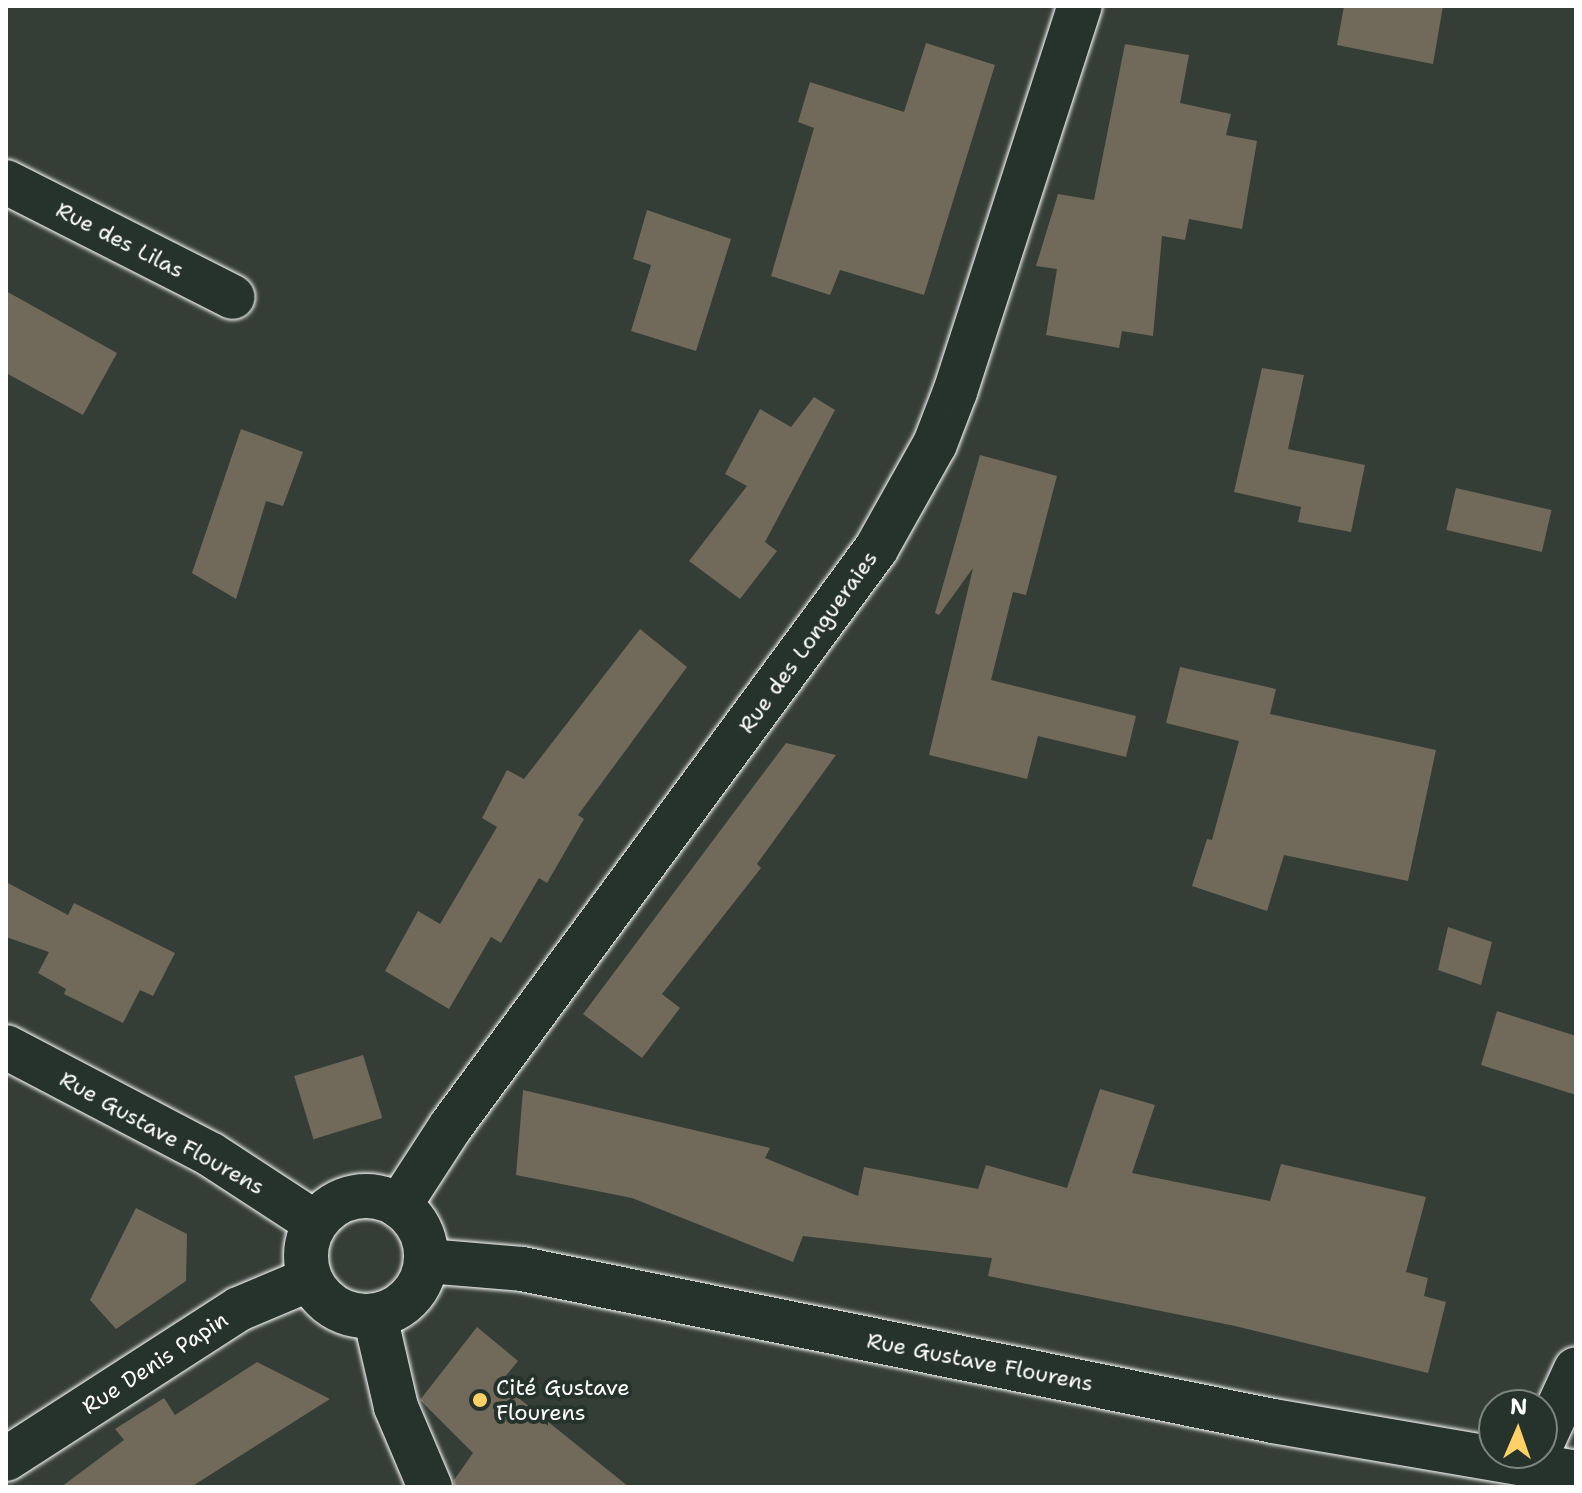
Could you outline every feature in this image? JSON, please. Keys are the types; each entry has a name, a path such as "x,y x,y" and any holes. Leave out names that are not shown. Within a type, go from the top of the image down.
{"street":[{"name":"Rue des Longueraies","path":"399,1206 451,1126 876,549 935,444 955,392 1080,6"},
{"name":"Rue des Lilas","path":"6,182 233,297"},
{"name":"Rue Gustave Flourens","path":"6,1047 210,1154 316,1223"},
{"path":"363,1196 399,1206 420,1229 427,1261 411,1297 375,1316 336,1309 310,1279 308,1240 316,1223 337,1205 363,1196"},
{"name":"Rue Gustave Flourens","path":"427,1261 522,1269 1273,1421 1478,1457"},
{"name":"Rue Denis Papin","path":"6,1459 239,1309 310,1279"},
{"path":"375,1316 396,1407 430,1487"},
{"path":"1558,1405 1576,1369"},
{"name":"Rue Gustave Flourens","path":"1549,1469 1576,1473"}],"building":[{"path":"1344,6 1443,6 1433,64 1337,45"},
{"path":"926,43 995,65 924,295 840,270 830,295 771,276 814,128 798,122 810,82 904,112"},
{"path":"1125,44 1189,55 1180,103 1231,114 1226,135 1257,141 1242,229 1189,219 1185,240 1162,236 1153,336 1122,331 1119,348 1046,335 1057,269 1036,266 1058,194 1094,200"},
{"path":"647,210 731,239 696,351 631,331 651,265 633,259"},
{"path":"6,291 117,353 83,415 6,373"},
{"path":"1262,368 1304,375 1288,449 1365,465 1351,532 1298,522 1301,507 1234,492"},
{"path":"814,397 835,410 765,542 777,551 740,599 689,561 747,486 725,474 760,409 791,427"},
{"path":"241,429 303,452 283,506 266,501 236,599 192,573"},
{"path":"980,455 1057,476 1026,595 1013,592 991,680 1136,716 1126,757 1038,736 1027,779 929,755 973,568 939,615 935,613"},
{"path":"1456,488 1551,510 1542,552 1446,530"},
{"path":"640,629 687,667 578,815 584,819 547,883 539,878 501,943 491,937 449,1009 385,971 418,911 440,924 497,827 482,818 507,770 524,779"},
{"path":"1180,667 1276,689 1270,714 1436,750 1408,881 1284,855 1267,911 1192,886 1207,839 1212,840 1239,741 1166,723"},
{"path":"786,743 836,755 757,864 761,868 662,994 680,1008 642,1058 583,1014"},
{"path":"6,882 68,915 74,903 175,953 153,996 140,990 123,1023 64,994 66,989 38,973 49,952 6,937"},
{"path":"1448,927 1492,942 1481,985 1438,970"},
{"path":"1497,1011 1576,1036 1576,1095 1481,1065"},
{"path":"363,1055 382,1118 313,1139 294,1076"},
{"path":"1100,1089 1155,1105 1132,1173 1270,1201 1281,1164 1426,1197 1406,1272 1428,1278 1424,1296 1446,1302 1428,1373 1235,1326 988,1276 992,1258 803,1236 793,1262 632,1198 516,1175 523,1090 770,1148 765,1158 858,1196 864,1167 978,1189 986,1165 1067,1188"},
{"path":"136,1208 187,1234 186,1281 116,1329 90,1300"},
{"name":"Cité Gustave Flourens","path":"477,1327 518,1361 500,1383 629,1487 454,1487 454,1480 473,1453 420,1400"},
{"path":"257,1362 330,1399 191,1487 61,1487 124,1440 115,1429 164,1398 175,1415"}],"place":[{"name":"Cité Gustave Flourens","path":"480,1400"}]}
